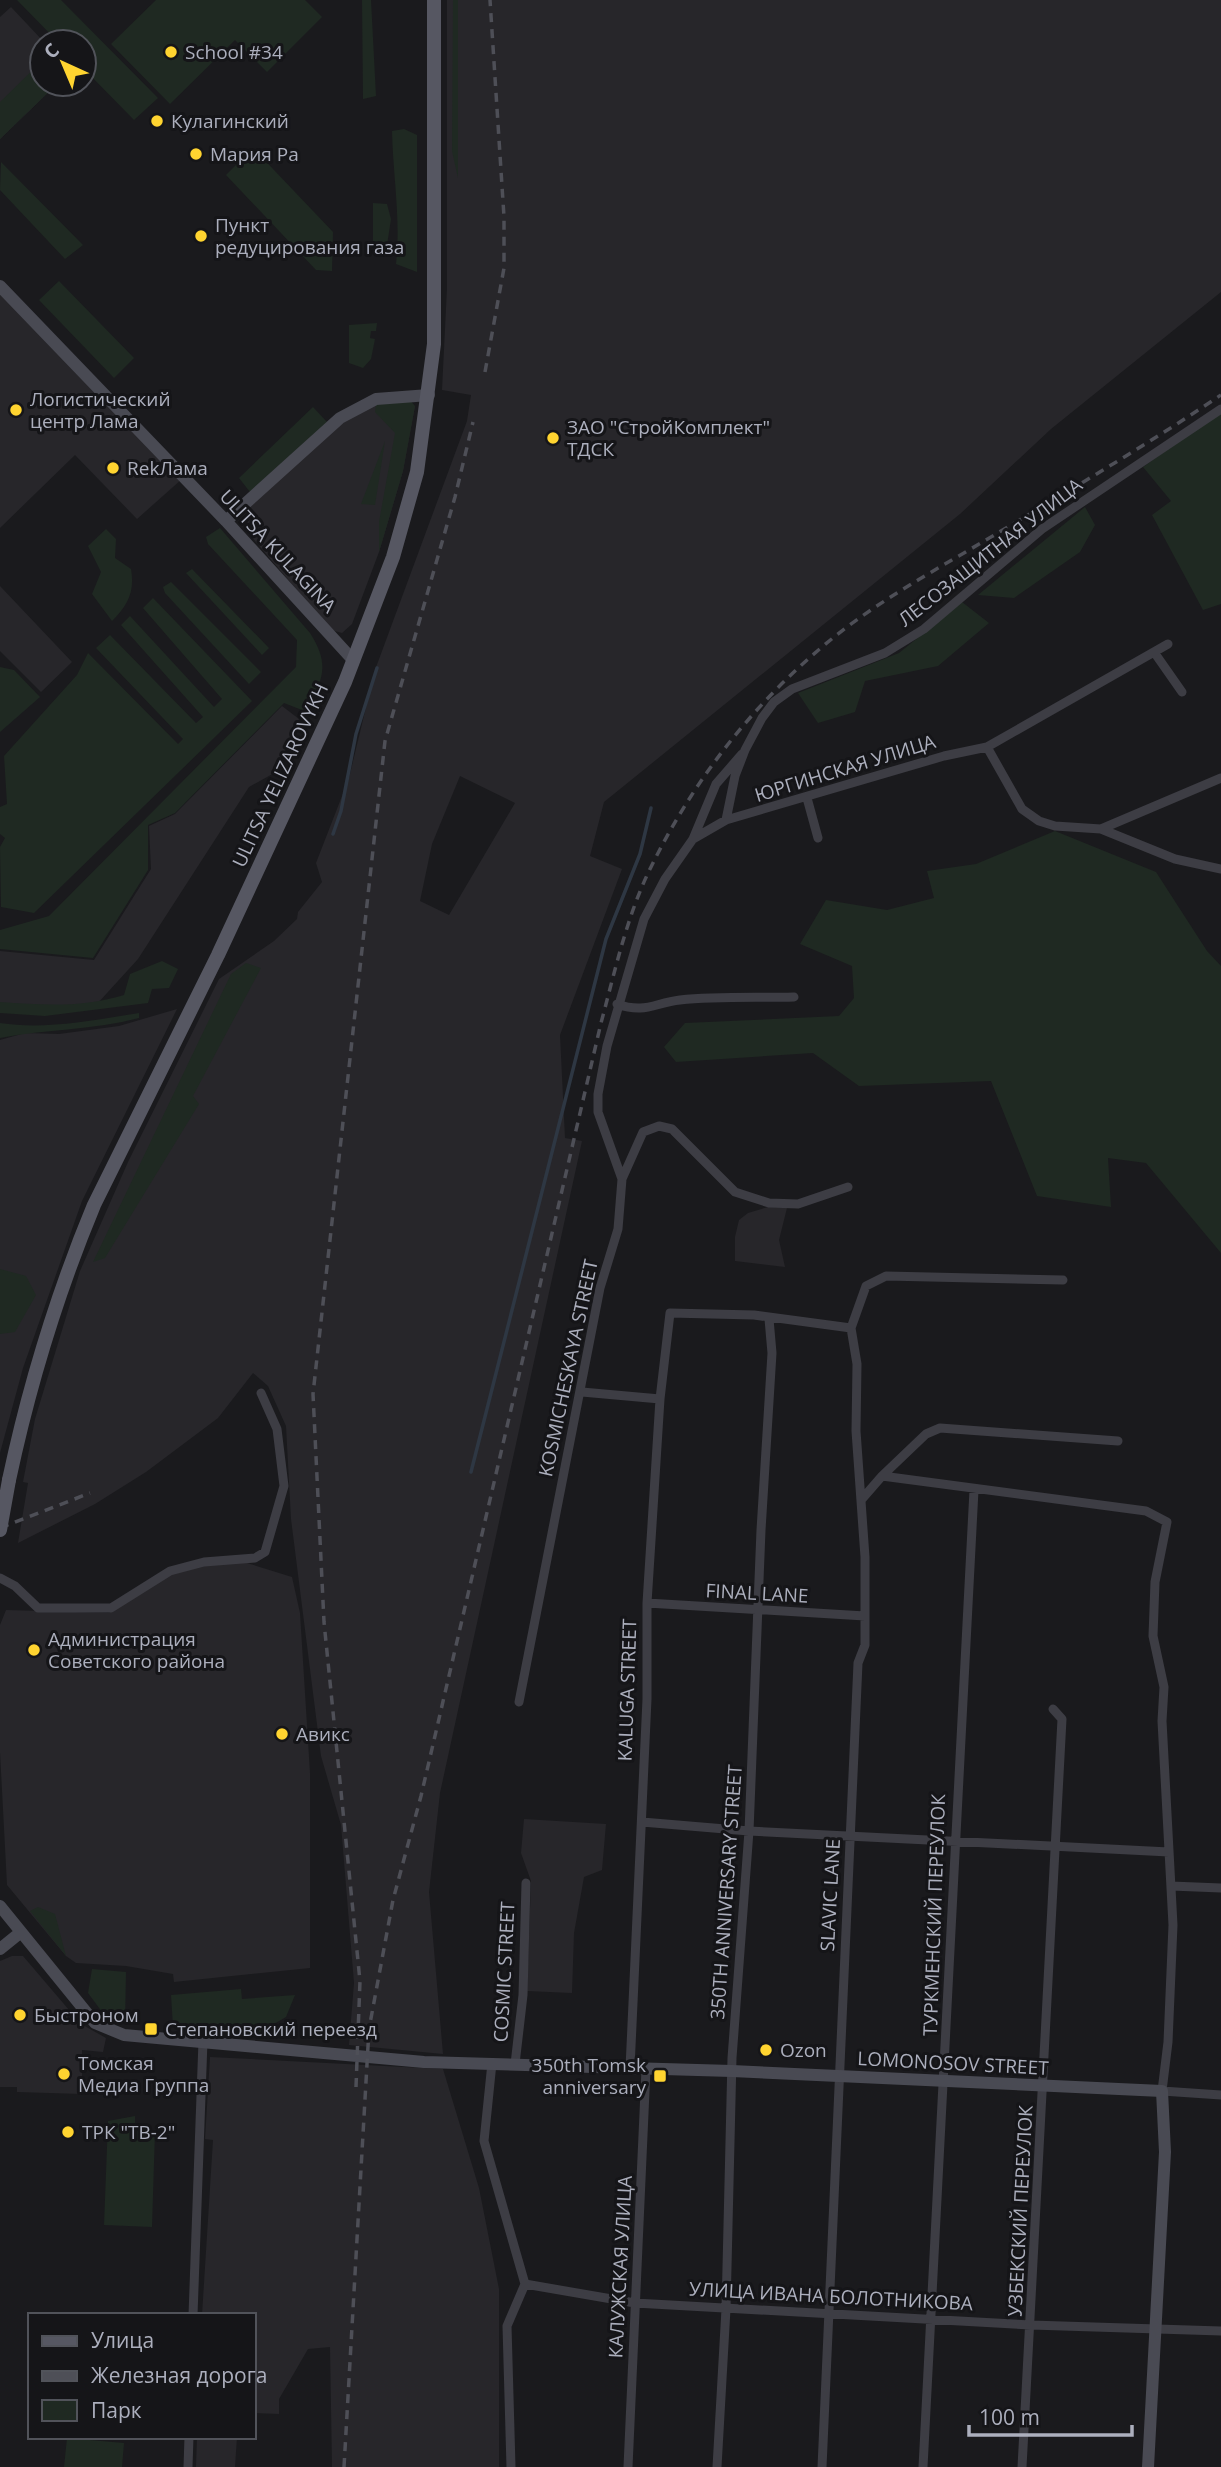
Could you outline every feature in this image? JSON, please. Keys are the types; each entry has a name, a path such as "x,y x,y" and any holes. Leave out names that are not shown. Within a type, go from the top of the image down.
{"main road":[{"name":"ULITSA YELIZAROVYKH","path":"0,1530 23,1416 69,1266 94,1205 224,942 353,660 393,557 417,472 429,395 436,289 434,0"}],"street":[{"name":"ULITSA KULAGINA","path":"0,286 226,521 353,660"},
{"path":"226,521 340,418 376,399 429,395"},
{"name":"ЛЕСОЗАЩИТНАЯ УЛИЦА","path":"726,821 735,776 745,750 774,702 792,689 885,653 924,629 1042,529 1221,409"},
{"name":"ЮРГИНСКАЯ УЛИЦА","path":"617,1004 644,919 665,879 692,839 726,821 859,780 986,747 1168,644"},
{"path":"1154,652 1182,692"},
{"path":"986,747 1006,785 1029,815 1055,826 1101,829 1175,859 1221,869"},
{"path":"692,839 716,784 745,750"},
{"path":"1101,829 1221,778"},
{"path":"807,798 818,838"},
{"path":"617,1004 631,1009 656,1008 677,1000 794,997"},
{"name":"KOSMICHESKAYA STREET","path":"519,1702 582,1392 600,1288 618,1229 622,1179 609,1146 598,1103 617,1004"},
{"path":"622,1179 643,1132 659,1126 672,1129 688,1141 735,1192 769,1203 799,1204 848,1187"},
{"path":"769,1319 851,1328 866,1286 886,1276 1063,1280"},
{"name":"KALUGA STREET","path":"630,2068 647,1699 647,1604 660,1399 670,1313 754,1315 769,1319"},
{"name":"350TH ANNIVERSARY STREET","path":"717,2467 726,2309 732,2071 749,1831 761,1530 772,1353 769,1319"},
{"name":"SLAVIC LANE","path":"822,2467 858,1663 865,1645 862,1499 856,1431 857,1364 851,1328"},
{"path":"582,1392 660,1399"},
{"path":"0,1578 15,1586 38,1608 111,1608 170,1571 204,1562 255,1558 265,1552 284,1486 277,1429 261,1393"},
{"path":"862,1499 926,1434 940,1428 1118,1441"},
{"path":"882,1476 1146,1511 1167,1522 1154,1581 1153,1636 1164,1688 1162,1721 1173,1925 1168,2042 1161,2091 1165,2152 1148,2467"},
{"name":"ТУРКМЕНСКИЙ ПЕРЕУЛОК","path":"923,2467 945,2082 947,1968 956,1840 958,1749 974,1490"},
{"name":"FINAL LANE","path":"647,1604 865,1616"},
{"name":"УЗБЕКСКИЙ ПЕРЕУЛОК","path":"1022,2467 1045,2087 1054,1846 1062,1719 1053,1709"},
{"path":"642,1822 749,1831 1168,1852"},
{"name":"COSMIC STREET","path":"515,2064 523,1994 526,1883"},
{"path":"1171,1886 1221,1888"},
{"name":"LOMONOSOV STREET","path":"0,1906 95,2023 124,2035 335,2055 1221,2095"},
{"path":"0,1949 21,1932"},
{"path":"193,2313 203,2041"},
{"path":"492,2063 484,2141 525,2284 507,2326 511,2467"},
{"name":"КАЛУЖСКАЯ УЛИЦА","path":"628,2467 646,2068"},
{"name":"УЛИЦА ИВАНА БОЛОТНИКОВА","path":"525,2284 635,2303 930,2317 1031,2325 1221,2331"},
{"path":"188,2467 189,2439"}],"shaded area":[{"path":"447,0 1221,0 1221,292 1051,429 960,514 604,802 590,856 622,869 560,1035 565,1138 582,1141 440,1793 429,1892 443,2054 349,2045 354,1983 341,1825 321,1756 291,1519 286,1426 268,1386 253,1373 218,1418 146,1472 95,1504 18,1543 28,1483 23,1482 35,1419 80,1271 128,1162 219,979 274,941 297,919 298,912 322,882 316,863 349,778 375,670 467,421 471,395 442,390 447,288","holes":["460,776 515,803 449,915 420,901 432,844"]},
{"path":"11,7 31,28 28,28 28,98 42,98 0,139 0,17"},
{"path":"0,292 182,479 137,519 75,455 0,528"},
{"path":"376,404 415,406 403,471 379,552 352,624 342,633 331,630 238,521 239,516 343,422"},
{"path":"0,586 72,662 41,692 0,651"},
{"path":"282,706 299,719 276,772 249,787 138,959 97,1004 54,1011 0,1004 0,951 94,960 151,869 149,826 175,814"},
{"path":"177,1009 82,1201 23,1368 0,1453 0,1040 25,1033 59,1034 119,1026"},
{"path":"768,1207 787,1208 779,1240 785,1267 735,1261 735,1237 739,1220 748,1213"},
{"path":"244,1562 292,1577 300,1613 310,1773 310,1968 174,1982 173,1974 126,1966 76,1963 66,1956 7,1885 0,1752 0,1625 6,1610 109,1613 171,1574 204,1564"},
{"path":"524,1819 606,1824 602,1870 584,1877 574,1933 572,1993 527,1991 531,1881 521,1853"},
{"path":"12,1956 23,1956 81,2024 106,2038 103,2052 82,2050 82,2094 17,2092 17,2087 0,2087 0,1961"},
{"path":"210,2057 443,2069 479,2188 499,2289 499,2467 332,2467 330,2347 308,2349 279,2399 279,2414 256,2413 256,2313 202,2313 213,2140 205,2139"},
{"path":"197,2439 237,2439 235,2467 196,2467"}],"green space":[{"path":"17,0 61,0 89,28 44,28"},
{"name":"School #34","path":"156,0 305,0 322,17 267,72 235,40 170,104 111,44"},
{"path":"362,0 371,0 376,96 363,99"},
{"path":"453,0 458,0 458,178 452,151"},
{"path":"98,37 158,98 134,120 98,83"},
{"path":"28,75 28,98 42,98 0,139 0,102"},
{"path":"404,129 417,135 417,272 396,264 397,214 392,131"},
{"path":"253,148 333,232 332,271 316,270 226,175"},
{"path":"1,162 83,245 65,259 0,190"},
{"path":"373,203 387,204 391,219 387,245 373,245"},
{"path":"59,281 134,358 114,378 39,300"},
{"path":"377,323 376,331 371,331 370,338 375,339 371,359 363,368 349,363 349,325"},
{"path":"410,400 415,406 403,471 379,552 379,522 395,433 375,412 376,404"},
{"path":"313,407 327,422 250,492 239,478"},
{"path":"1221,412 1221,604 1203,610 1152,515 1171,501 1143,467"},
{"path":"385,441 375,505 361,504"},
{"path":"1085,507 1095,525 1080,552 1014,598 978,595"},
{"path":"220,528 310,633 317,645 322,672 307,712 284,703 175,813 148,825 148,870 93,958 0,949 0,930 49,916 296,667 297,640 208,544 206,537"},
{"path":"106,529 116,539 115,558 131,569 132,577 129,598 112,621 92,594 101,572 88,546"},
{"path":"192,569 269,648 262,655 186,573"},
{"path":"171,582 261,672 249,684 165,593 163,587"},
{"path":"153,598 252,701 34,913 1,907 0,847 5,838 0,834 0,807 7,804 4,756 77,675 88,653 178,744 183,739 96,648 110,635 196,723 203,717 121,625 130,616 214,707 222,699 143,608"},
{"path":"962,602 989,623 938,666 865,681 855,712 818,723 798,693 899,653"},
{"path":"0,667 14,670 40,697 0,732"},
{"path":"1055,831 1156,872 1207,951 1221,966 1221,1253 1146,1163 1108,1158 1111,1207 1037,1196 991,1081 859,1086 813,1053 676,1062 664,1047 685,1023 839,1016 854,998 852,966 800,944 826,900 887,910 934,898 927,871 976,864"},
{"path":"162,961 178,969 169,988 152,989 148,1003 45,1016 0,1013 0,1002 78,1004 124,995 130,974"},
{"path":"246,963 261,968 193,1096 199,1104 105,1258 93,1262 231,974"},
{"path":"139,1013 139,1018 122,1022 0,1038 0,1023 52,1025"},
{"path":"0,1269 26,1276 36,1295 15,1332 0,1334"},
{"path":"38,1907 55,1914 66,1956 30,1911"},
{"path":"92,1969 126,1972 125,2023 108,2020 88,1993"},
{"path":"241,1989 242,1999 295,1995 286,2017 255,2035 173,2027 171,1995"},
{"path":"135,2116 135,2131 155,2131 152,2227 104,2225 108,2121"},
{"path":"67,2439 124,2443 122,2467 64,2467"}],"waterway":[{"path":"333,834 341,811 356,734 377,668"},
{"path":"471,1472 606,939 640,854 651,808"}],"railway":[{"path":"485,372 504,268 504,217 490,0"},
{"path":"344,2467 369,2029 393,1900 421,1796 601,1023 622,944 643,885 669,832 711,766 761,706 817,652 847,627 902,590 1110,466 1221,395"},
{"path":"356,2087 360,1981 324,1622 313,1394 385,741 455,497 473,422"},
{"path":"0,1528 90,1493"}],"place":[{"name":"School #34","path":"171,52"},
{"name":"Кулагинский","path":"157,121"},
{"name":"Мария Ра","path":"196,154"},
{"name":"Пункт редуцирования газа","path":"201,236"},
{"name":"Логистический центр Лама","path":"16,410"},
{"name":"ЗАО \"СтройКомплект\" ТДСК","path":"553,438"},
{"name":"RekЛама","path":"113,468"},
{"name":"Администрация Советского района","path":"34,1650"},
{"name":"Авикс","path":"282,1734"},
{"name":"Быстроном","path":"20,2015"},
{"name":"Степановский переезд","path":"151,2029"},
{"name":"Ozon","path":"766,2050"},
{"name":"Томская Медиа Группа","path":"64,2074"},
{"name":"350th Tomsk anniversary","path":"660,2076"},
{"name":"ТРК \"ТВ-2\"","path":"68,2132"}]}
